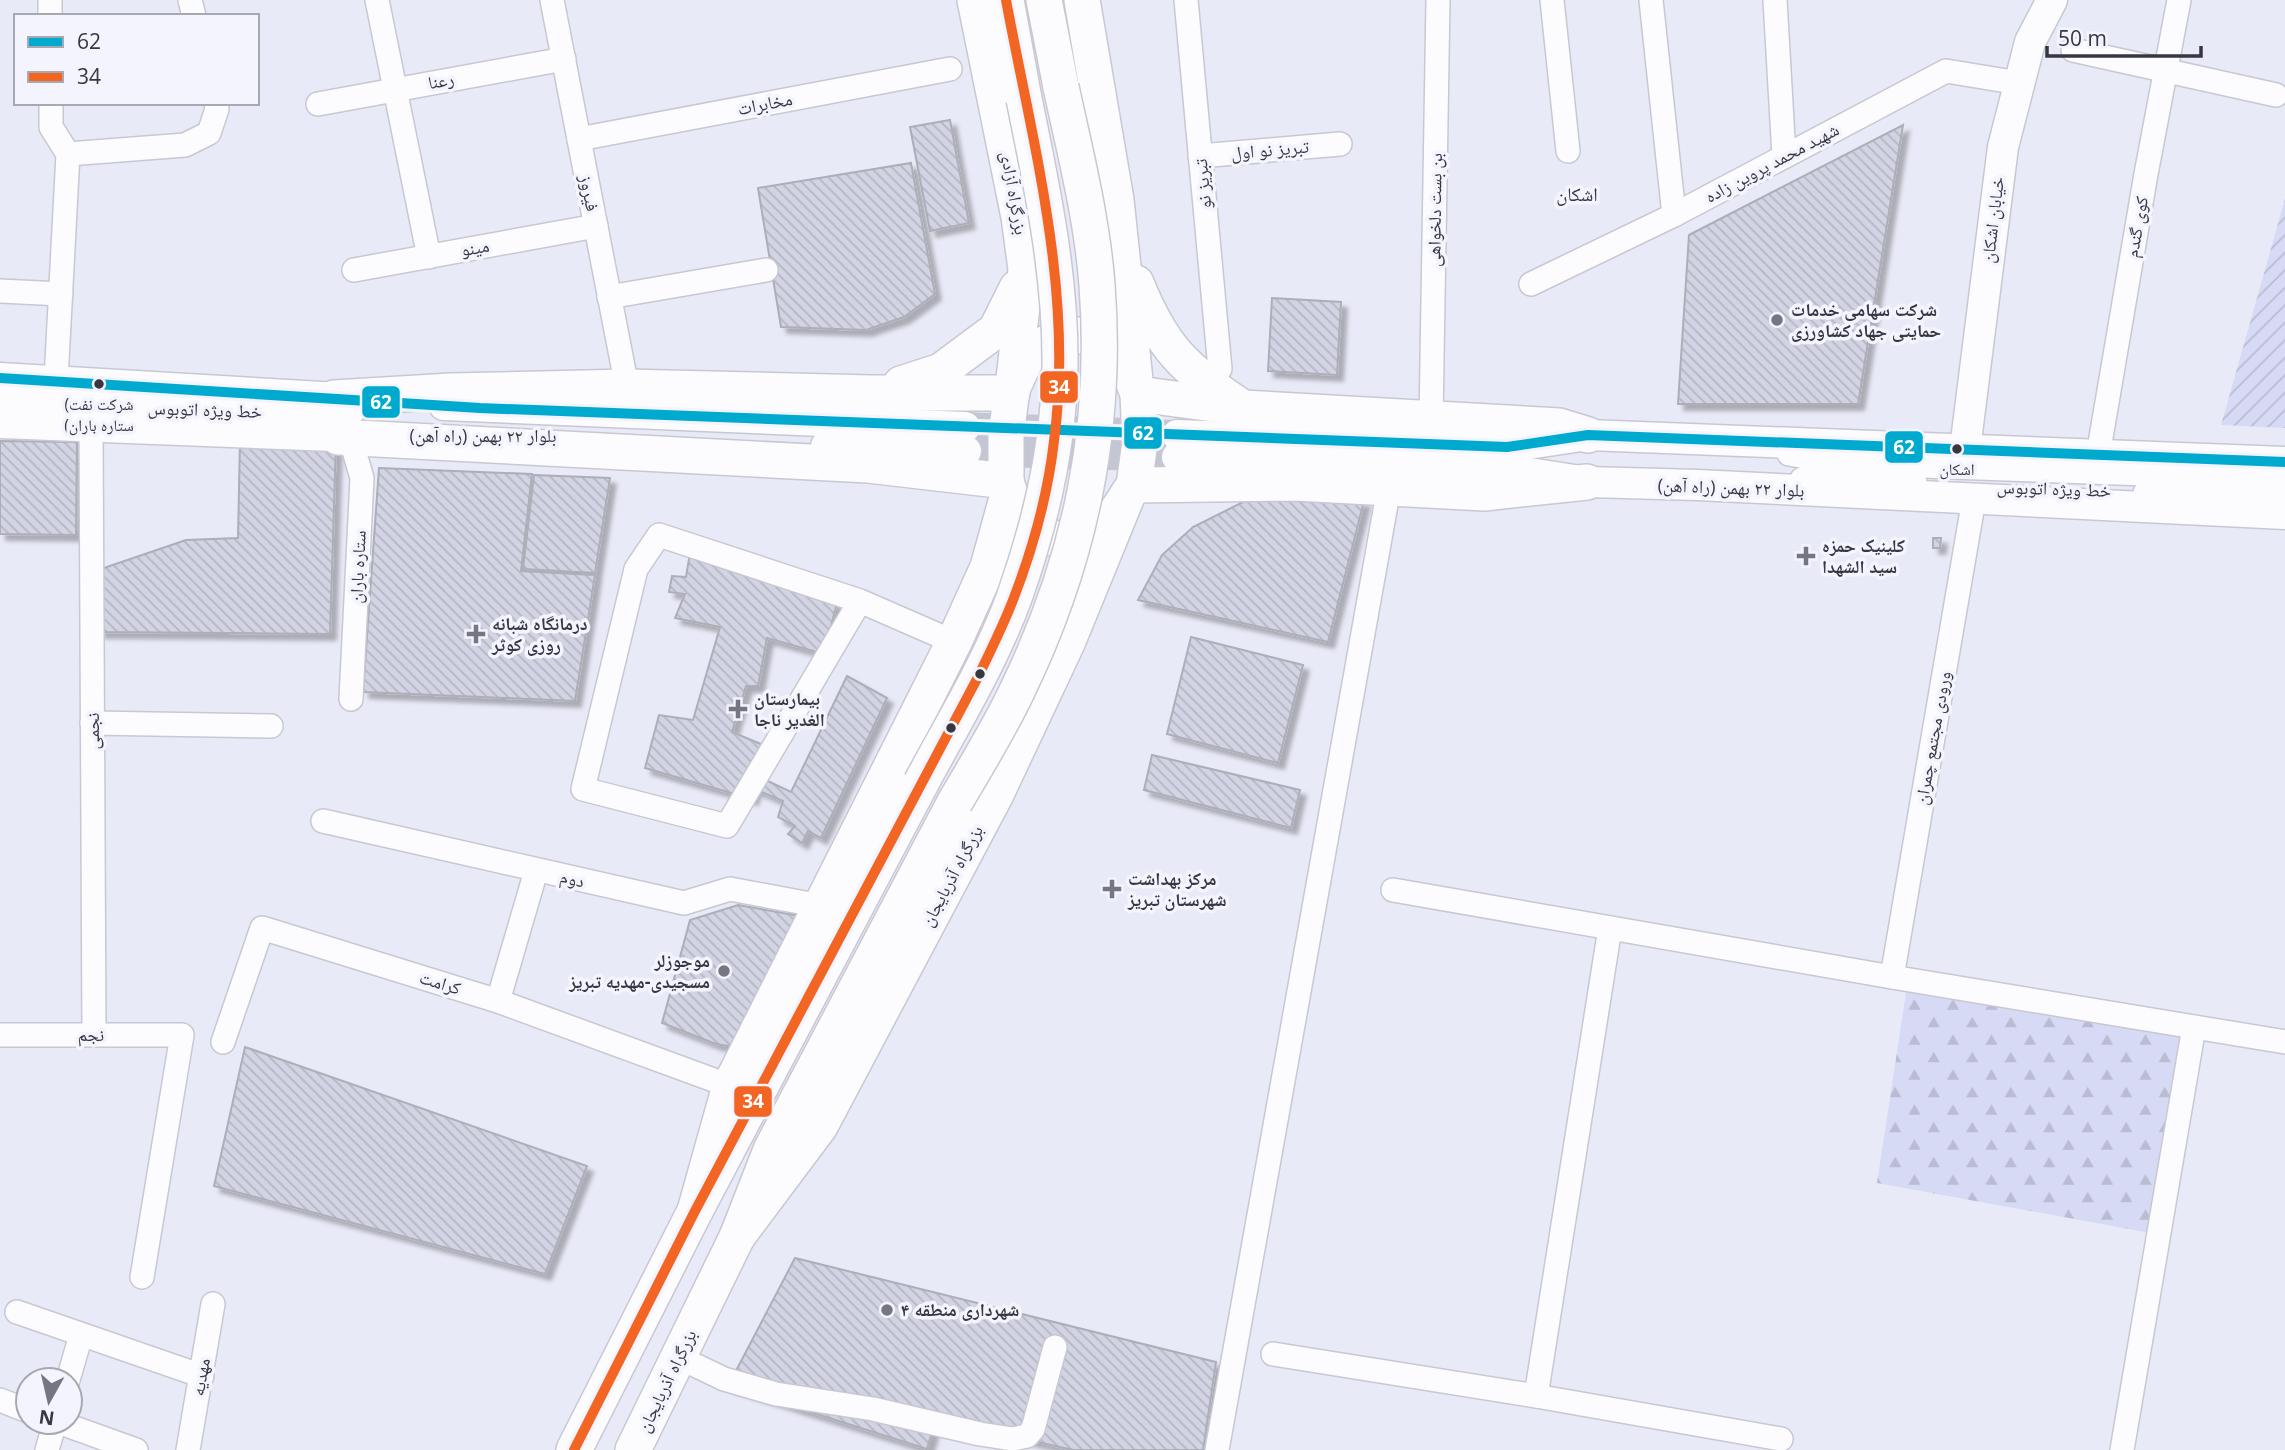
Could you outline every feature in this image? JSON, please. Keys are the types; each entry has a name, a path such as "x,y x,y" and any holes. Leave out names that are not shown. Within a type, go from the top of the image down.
{"highway":[{"name":"بزرگراه آزادی","path":"975,0 1011,103"},
{"name":"بزرگراه آزادی","path":"1006,0 1019,217 1026,269 1012,391"},
{"name":"بزرگراه آذربایجان","path":"633,1450 737,1237 771,1150 955,802 1017,692 1051,613 1078,529 1095,445 1101,365 1097,284 1084,194 1044,0"},
{"path":"1007,486 1015,511 1031,530 1059,540 1090,537 1111,520 1131,489 1140,442 1123,250 1082,0"},
{"path":"1011,103 1026,124 1052,125 1079,112 1097,91"},
{"path":"574,1450 695,1211 978,677 1013,600 1037,526 1054,442 1060,367 1057,289 1045,202 1011,103"},
{"path":"1123,250 1149,316 1178,358 1207,384 1242,408"},
{"path":"871,393 941,371 996,330 1026,269"},
{"path":"695,1211 730,1086 954,642 988,567 1007,486 1006,436 1012,391 1026,359 1048,342 1078,335 1106,343 1125,360 1137,392"},
{"path":"334,398 451,391 626,387 871,393 1012,391"},
{"path":"1137,392 1242,408 1559,426 1588,435"},
{"path":"344,437 868,465 1007,486"},
{"path":"1131,489 1295,483 1484,493 1587,482"},
{"name":"بزرگراه آذربایجان","path":"737,1237 820,1126 996,794 1067,643 1131,489"},
{"path":"903,742 934,734 965,742 987,765 996,794"}],"main road":[{"name":"خیابان اشکان","path":"1965,449 2003,147 2030,42 2052,0"},
{"name":"بلوار ۲۲ بهمن (راه آهن)","path":"0,377 334,398 480,421 966,439"},
{"name":"بلوار ۲۲ بهمن (راه آهن)","path":"0,423 344,437 480,421"},
{"name":"بلوار ۲۲ بهمن (راه آهن)","path":"2285,462 1588,435 1507,447 1177,446 1504,469 1587,482 2285,514"}],"street":[{"path":"377,0 429,257"},
{"name":"فیروز","path":"552,0 626,387"},
{"name":"تبریز نو","path":"1186,0 1220,369"},
{"name":"بن بست دلخواهی","path":"1431,420 1438,0"},
{"path":"1552,0 1568,151"},
{"path":"1651,0 1674,215"},
{"path":"1775,0 1784,156"},
{"name":"کوی گندم","path":"2098,455 2179,0"},
{"path":"2073,50 2276,95"},
{"name":"رعنا","path":"318,104 564,59"},
{"name":"مخابرات","path":"579,139 950,69"},
{"name":"شهید محمد پروین زاده","path":"1531,284 1674,215 1947,71 2019,83"},
{"path":"51,105 51,128 68,154 56,380"},
{"path":"68,154 185,145 209,133 218,109 217,105"},
{"name":"تبریز نو اول","path":"1200,156 1340,144"},
{"name":"مینو","path":"354,270 596,226"},
{"path":"609,297 766,270"},
{"path":"0,291 61,294"},
{"name":"خط ویژه اتوبوس","path":"0,402 480,421"},
{"name":"نجمی","path":"90,427 94,1035"},
{"name":"ستاره باران","path":"344,437 362,478 351,699"},
{"name":"خط ویژه اتوبوس","path":"1700,439 1839,463 2285,479"},
{"name":"خط ویژه اتوبوس","path":"1698,485 1840,476 2014,489 2285,498"},
{"path":"1217,1450 1389,488"},
{"name":"ورودی مجتمع چمران","path":"1892,977 1974,499"},
{"path":"860,601 727,826 583,789 636,569 659,535 860,601 954,642"},
{"path":"93,723 271,726"},
{"name":"دوم","path":"323,821 684,903 730,889 821,906"},
{"path":"498,1001 536,871"},
{"path":"1393,890 2285,1042"},
{"name":"کرامت","path":"223,1042 262,928 498,1001 730,1086"},
{"path":"1536,1396 1610,928"},
{"path":"2122,1450 2194,1027"},
{"name":"نجم","path":"0,1035 182,1035 142,1277"},
{"name":"مهدیه","path":"188,1450 213,1304"},
{"path":"17,1312 202,1376"},
{"path":"72,1366 81,1335"},
{"path":"678,1357 747,1387 873,1409 980,1434 1020,1439 1033,1429 1055,1347"},
{"path":"1273,1354 1781,1439"},
{"path":"84,1432 136,1450"}],"green space":[{"path":"2285,199 2285,428 2221,425"},
{"path":"1908,980 2188,1026 2156,1234 1877,1183"}],"building":[{"path":"950,120 969,223 930,231 910,127"},
{"name":"شرکت سهامی خدمات حمایتی جهاد کشاورزی","path":"1903,125 1858,404 1678,404 1689,235"},
{"path":"911,163 935,294 904,317 866,330 781,327 758,188"},
{"path":"1272,298 1341,302 1337,375 1268,371"},
{"path":"240,440 336,442 330,634 99,632 98,570 186,540 238,538"},
{"path":"0,441 77,442 76,535 0,534"},
{"name":"درمانگاه شبانه روزی کوثر","path":"379,468 532,474 521,571 595,575 575,701 363,692"},
{"path":"534,475 610,478 595,573 523,569"},
{"path":"1247,500 1364,501 1328,642 1138,600 1162,555 1193,527"},
{"path":"1933,538 1941,538 1940,548 1933,548"},
{"path":"690,553 837,603 824,654 767,638 758,686 746,686 732,732 763,745 759,777 791,792 847,676 887,698 821,838 808,831 802,843 788,834 795,826 778,817 783,801 755,789 752,799 645,768 659,715 693,720 720,627 675,618 685,594 669,592 672,576 686,577"},
{"path":"1191,637 1303,665 1278,763 1167,734"},
{"path":"1152,755 1300,790 1291,828 1144,790"},
{"name":"موجوزلر مسجیدی-مهدیه تبریز","path":"738,905 800,916 735,1045 728,1046 662,1023 690,920"},
{"path":"245,1047 587,1166 545,1274 214,1186"},
{"name":"شهرداری منطقه ۴","path":"795,1258 1216,1362 1203,1450 1073,1450 936,1419 927,1449 728,1386"}],"tunnel":[{"path":"965,427 1177,435"},
{"path":"966,451 1177,457"}],"transit line":[{"name":"34","path":"574,1450 695,1211 978,677 1009,610 1033,542 1048,481 1054,441 1059,385 1059,330 1048,219 1006,0"},
{"name":"62","path":"0,378 480,408 1507,447 1588,435 2285,462"}],"place":[{"name":"شرکت سهامی خدمات حمایتی جهاد کشاورزی","path":"1777,320"},
{"name":"(شرکت نفت (ستاره باران","path":"99,384"},
{"name":"اشکان","path":"1957,449"},
{"name":"کلینیک حمزه سید الشهدا","path":"1806,556"},
{"name":"درمانگاه شبانه روزی کوثر","path":"476,634"},
{"name":"بیمارستان الغدیر ناجا","path":"738,709"},
{"name":"مرکز بهداشت شهرستان تبریز","path":"1112,889"},
{"name":"موجوزلر مسجیدی-مهدیه تبریز","path":"724,971"},
{"name":"شهرداری منطقه ۴","path":"887,1310"}],"district":[{"name":"اشکان","path":"1577,194"}]}
